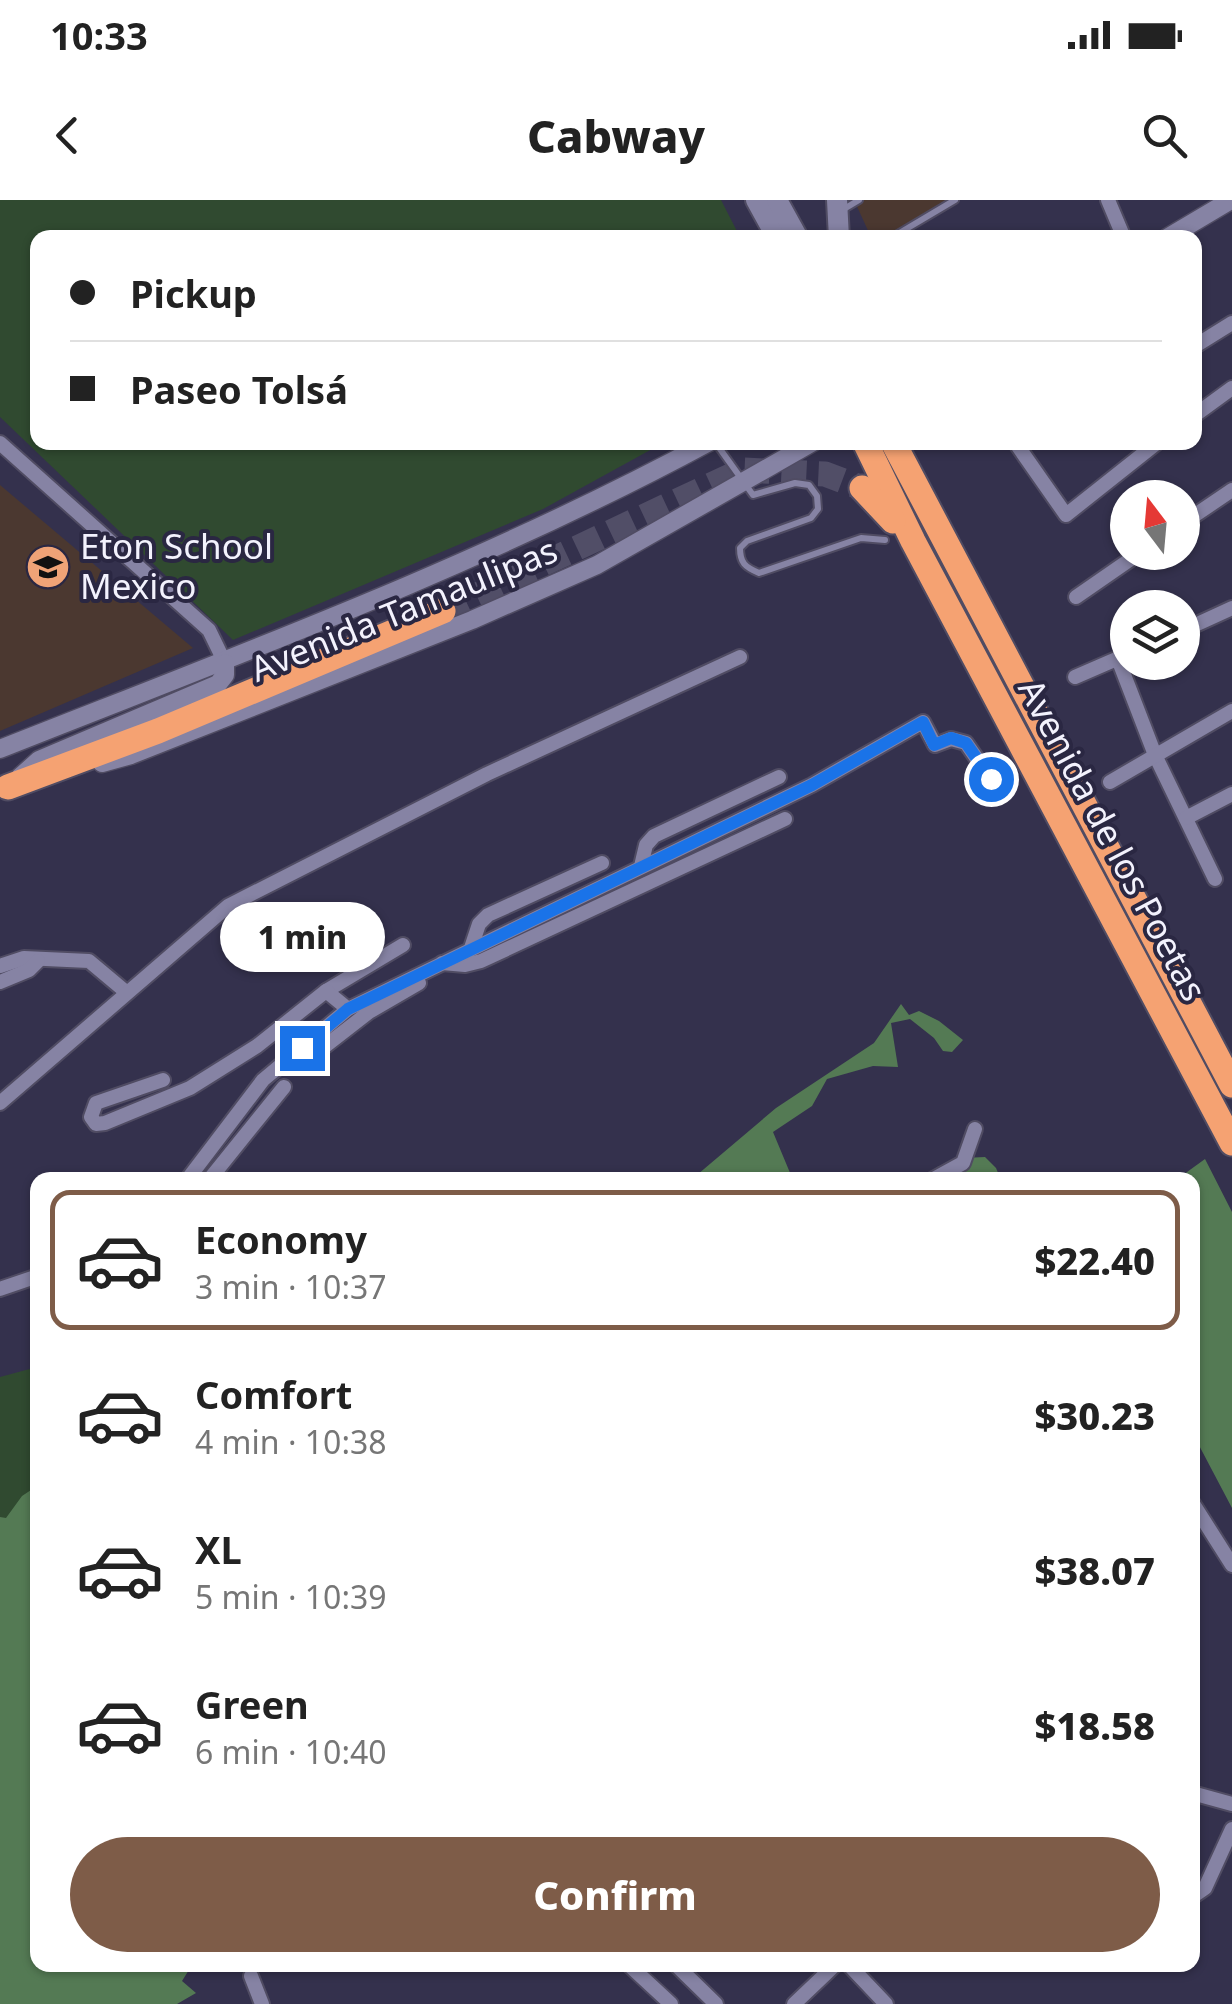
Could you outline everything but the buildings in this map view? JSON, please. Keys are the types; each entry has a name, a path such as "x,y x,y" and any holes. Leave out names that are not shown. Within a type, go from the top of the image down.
{"highway":[{"path":"869,450 913,541"},
{"name":"Avenida de los Poetas","path":"897,450 1232,1085"},
{"path":"862,488 913,541"},
{"name":"Avenida de los Poetas","path":"913,541 1232,1143"},
{"path":"4,789 158,731 443,612"}],"main road":[{"path":"756,200 772,230"},
{"path":"777,200 794,230"}],"street":[{"path":"1108,200 1121,230"},
{"path":"1183,230 1229,206"},
{"path":"1202,342 1232,324"},
{"path":"1202,411 1232,388"},
{"path":"0,443 208,630 225,663 226,674 218,684 39,760 4,789"},
{"name":"Avenida Tamaulipas","path":"0,750 225,663 514,541 696,450"},
{"name":"Avenida Tamaulipas","path":"4,789 132,755 472,620 597,565 800,450"},
{"path":"1020,450 1066,515 1148,450"},
{"path":"1200,512 1232,490"},
{"path":"1076,597 1115,570"},
{"path":"1200,623 1232,608"},
{"path":"0,1104 228,906 487,774 740,657"},
{"path":"1075,677 1110,662"},
{"path":"1131,680 1156,755 1216,879"},
{"path":"1110,782 1232,710"},
{"path":"194,1172 264,1080 348,1009 812,785 923,722 934,745 951,738 966,743 991,779"},
{"path":"641,866 646,845 654,836 779,777"},
{"path":"1186,818 1232,794"},
{"path":"442,962 465,965 481,961 785,820"},
{"path":"470,948 479,924 488,915 602,864"},
{"path":"162,1080 96,1103 91,1116 96,1124 105,1124 190,1088 256,1046 326,991 403,945"},
{"path":"0,966 24,958 89,961 126,992"},
{"path":"0,982 29,970 38,961"},
{"path":"280,1066 315,1054 369,1012 426,980"},
{"path":"326,991 348,1009"},
{"path":"216,1172 284,1087"},
{"path":"947,1172 963,1163 975,1129"},
{"path":"0,1290 30,1279"},
{"path":"1200,1514 1232,1566"},
{"path":"1200,1794 1232,1804"},
{"path":"1200,1891 1232,1829"},
{"path":"637,1972 672,2004"},
{"path":"683,1972 716,2004"},
{"path":"794,2004 828,1972"},
{"path":"855,1972 886,2004"},
{"path":"251,1976 262,2004"}],"lane":[{"path":"838,206 858,200"},
{"path":"904,230 955,200"},
{"path":"718,450 753,495 794,483 809,485 817,496 818,509 810,518 747,540 740,548 740,560 746,568 758,573 861,538 885,540"}],"shaded area":[{"path":"854,200 950,200 900,230 868,230"},
{"name":"Eton School Mexico","path":"0,485 193,648 0,731"}],"green space":[{"path":"0,200 721,200 736,230 30,230 30,446 0,417"},
{"path":"34,450 650,450 543,509 233,640"},
{"path":"901,1004 909,1015 919,1011 963,1040 952,1052 943,1051 934,1038 910,1019 891,1023 898,1067 873,1066 827,1079 812,1106 773,1132 790,1172 700,1172 776,1108 874,1043"},
{"path":"985,1157 998,1172 934,1172 937,1167 964,1158"},
{"path":"1205,1159 1232,1212 1232,1508 1200,1447 1200,1172 1187,1172"},
{"path":"30,1369 30,1680 0,1716 0,1377"},
{"path":"30,1491 30,1972 188,1972 182,1981 196,1993 177,2004 0,2004 0,1517 6,1518"}],"tunnel":[{"path":"443,611 743,470 825,474 862,488"}],"place":[{"name":"Eton School Mexico","path":"48,567"}],"route":[{"path":"302,1048 348,1009 812,785 923,722 934,745 951,738 966,743 991,779"}]}
